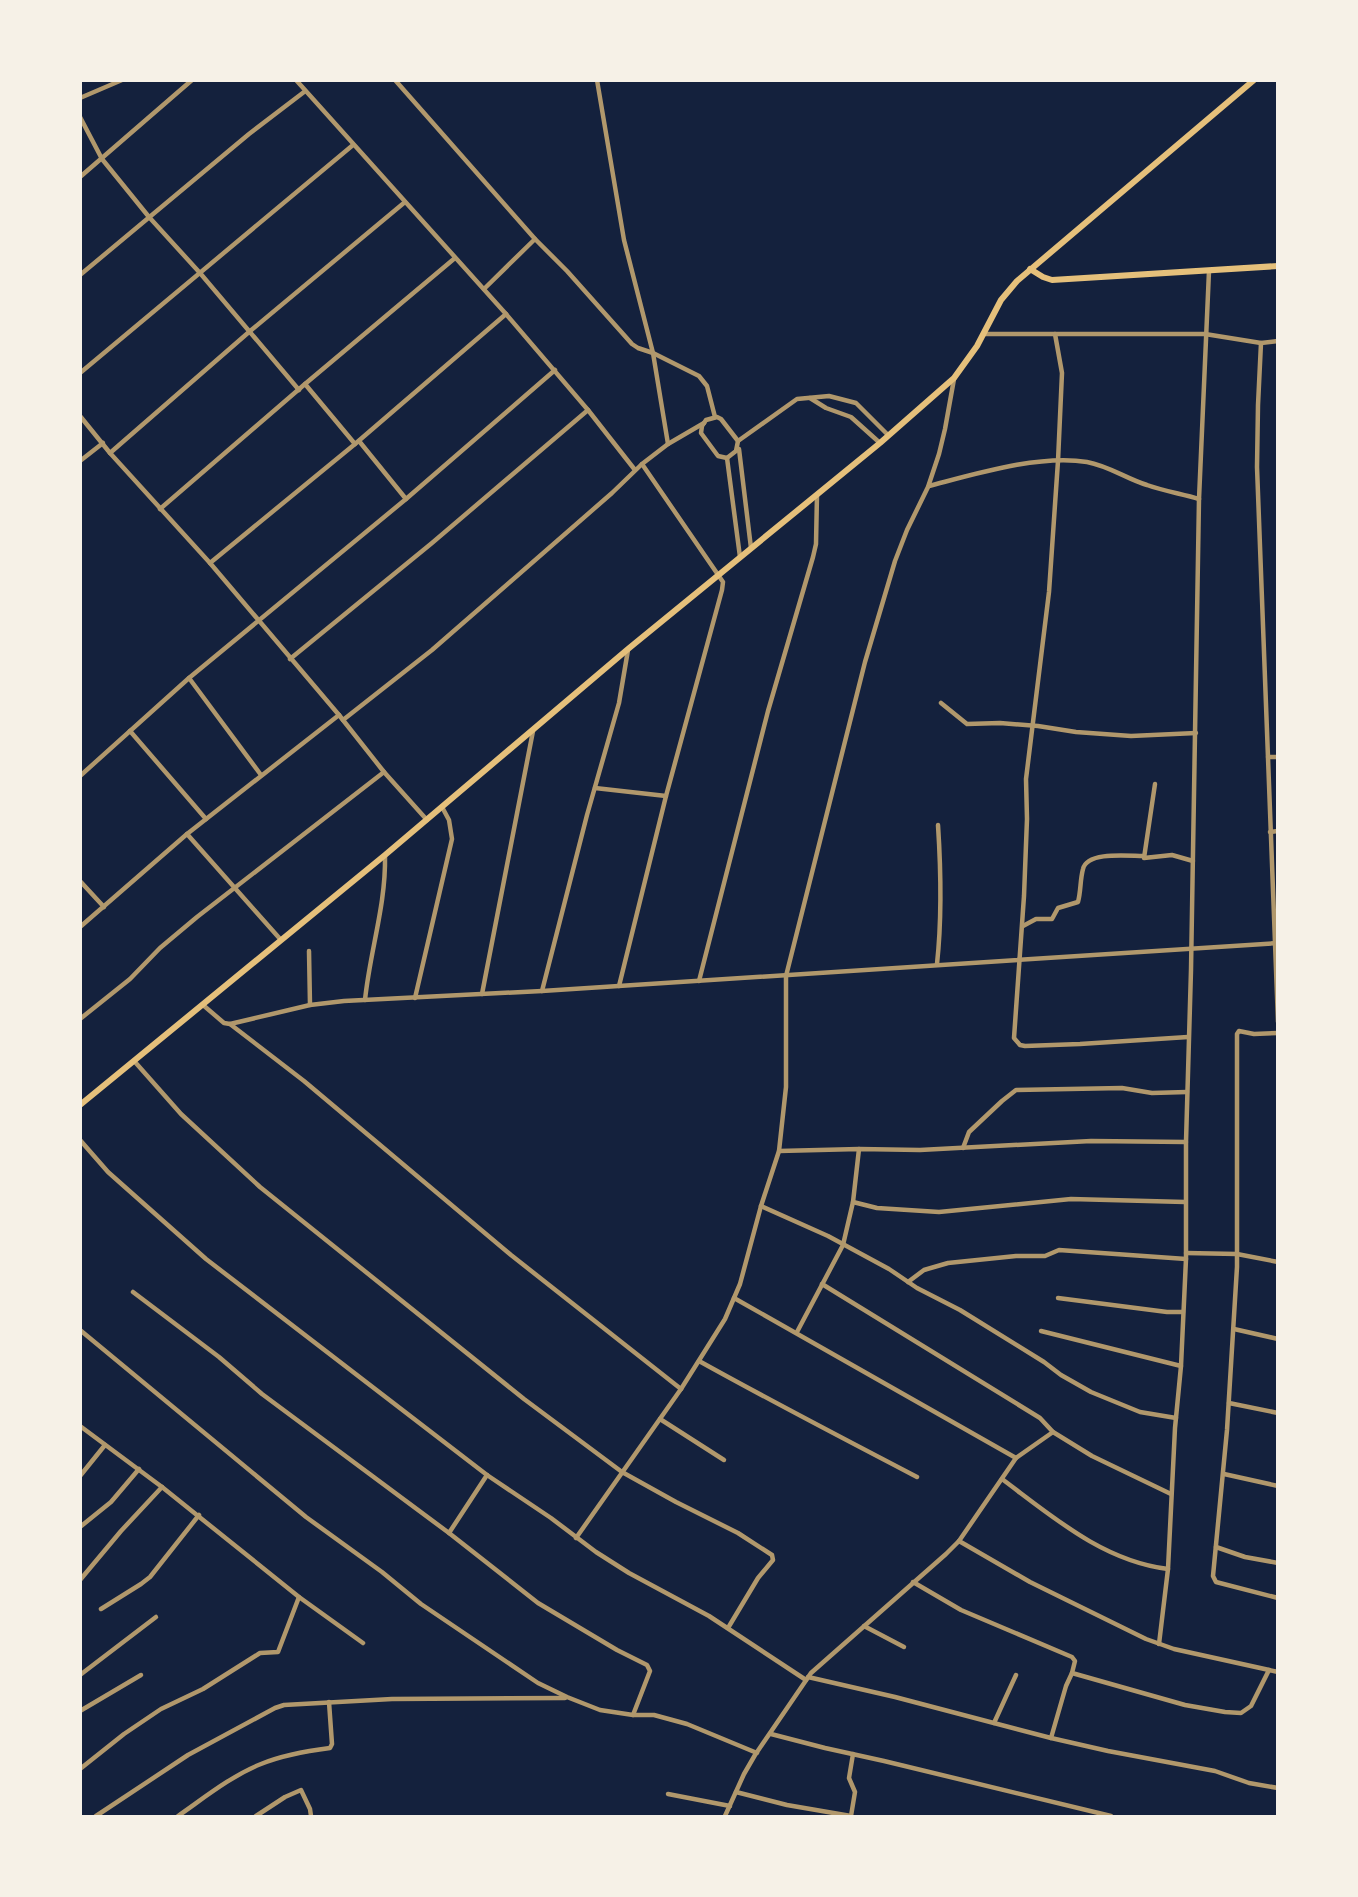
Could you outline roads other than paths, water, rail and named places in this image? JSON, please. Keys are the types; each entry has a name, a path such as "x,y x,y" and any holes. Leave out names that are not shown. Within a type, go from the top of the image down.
{"main road":[{"path":"80,1104 135,1062 628,649 880,443 954,378 984,334 1001,300 1017,281 1254,80"},
{"path":"1030,269 1052,280 1278,266"}],"street":[{"path":"80,98 122,80"},
{"path":"80,177 192,80"},
{"path":"296,80 555,370 635,470"},
{"path":"395,80 632,344 699,376 707,386 715,417"},
{"path":"597,80 626,251 653,353 668,444"},
{"path":"80,275 249,134 304,92"},
{"path":"80,117 102,159 299,390"},
{"path":"80,373 353,145"},
{"path":"110,453 405,202"},
{"path":"484,289 535,239"},
{"path":"160,509 456,258"},
{"path":"1159,1644 1168,1569 1186,1256 1199,499 1209,270"},
{"path":"210,563 357,443 506,314"},
{"path":"984,334 1205,334 1261,343 1278,341"},
{"path":"1055,334 1062,373 1058,461 1049,592 1025,793 1027,819 1014,1038 1020,1045 1188,1037"},
{"path":"1261,343 1256,467 1278,1022"},
{"path":"80,776 188,678 407,499 555,370"},
{"path":"576,1538 699,1362 725,1319 749,1253 779,1151 786,1087 786,976 865,662 895,561 928,486 945,429 954,378"},
{"path":"305,384 407,499"},
{"path":"701,433 719,456 727,458 734,454 738,443 797,399 829,396 856,403 888,435"},
{"path":"809,398 826,408 851,417 880,443"},
{"path":"290,659 588,410"},
{"path":"80,416 210,563 427,820"},
{"path":"80,927 261,775 432,650 642,464 709,418 721,419 738,443 751,549"},
{"path":"701,433 704,423"},
{"path":"687,433 701,433"},
{"path":"80,461 103,443"},
{"path":"727,458 740,558"},
{"path":"928,486 1026,464 1089,462 1148,485 1199,499"},
{"path":"619,986 723,582 642,464"},
{"path":"699,981 775,684 813,557 816,544 817,495"},
{"path":"542,991 619,703 628,649"},
{"path":"188,678 261,775"},
{"path":"941,703 967,724 1000,723 1122,736 1196,733"},
{"path":"130,731 206,819"},
{"path":"482,995 533,731"},
{"path":"1268,757 1278,757"},
{"path":"80,1019 130,979 160,948 235,887 384,772"},
{"path":"1143,856 1155,784"},
{"path":"595,788 666,796"},
{"path":"415,998 452,839 449,820 442,807"},
{"path":"937,964 940,939 938,825"},
{"path":"1270,832 1278,831"},
{"path":"187,835 281,941"},
{"path":"365,1000 384,895 385,855"},
{"path":"1022,926 1036,919 1052,919 1058,908 1078,902 1085,863 1099,856 1143,856 1145,859 1172,855 1193,861"},
{"path":"80,881 104,907"},
{"path":"203,1005 224,1023 230,1024 310,1005 365,1000 786,976 1276,943"},
{"path":"309,951 310,1005"},
{"path":"230,1024 303,1081 511,1255 681,1389"},
{"path":"1278,1033 1254,1034 1239,1031 1237,1034 1237,1254 1234,1329 1224,1474 1213,1576 1216,1582 1278,1598"},
{"path":"135,1062 181,1114 260,1187 524,1399 622,1472 738,1533 772,1555 773,1560 758,1578 728,1628"},
{"path":"963,1149 969,1132 1016,1090 1122,1088 1152,1093 1188,1093"},
{"path":"80,1140 108,1171 206,1259 488,1475 629,1573 688,1604 807,1679 1051,1738 1215,1771 1249,1783 1278,1788"},
{"path":"779,1151 920,1150 1091,1142 1186,1142"},
{"path":"797,1332 843,1245 853,1202 859,1149"},
{"path":"853,1202 877,1208 939,1212 1071,1199 1185,1202"},
{"path":"761,1206 828,1236 889,1269 926,1294 960,1310 1091,1392 1140,1412 1176,1418"},
{"path":"908,1282 924,1270 948,1263 1045,1256 1059,1250 1186,1256 1237,1254 1278,1262"},
{"path":"822,1284 1040,1418 1053,1432 1092,1456 1171,1494"},
{"path":"133,1292 538,1604 647,1665 650,1671 633,1715"},
{"path":"734,1298 1016,1458"},
{"path":"1058,1298 1183,1312"},
{"path":"1234,1329 1278,1339"},
{"path":"80,1330 306,1517 421,1604 538,1683 567,1698 600,1710 654,1716 687,1724 757,1752"},
{"path":"1041,1331 1181,1366"},
{"path":"699,1362 916,1477"},
{"path":"1229,1403 1278,1413"},
{"path":"660,1419 724,1460"},
{"path":"80,1426 199,1515 299,1597 363,1643"},
{"path":"725,1816 757,1752 807,1679 959,1541 1016,1458 1053,1432"},
{"path":"80,1476 104,1445"},
{"path":"80,1527 111,1502 139,1469"},
{"path":"1224,1474 1278,1486"},
{"path":"449,1533 488,1475"},
{"path":"1002,1479 1097,1546 1132,1562 1168,1569"},
{"path":"80,1580 162,1487"},
{"path":"101,1609 150,1577 199,1515"},
{"path":"959,1541 1030,1582 1136,1635 1159,1644 1278,1672"},
{"path":"1216,1547 1245,1557 1278,1563"},
{"path":"913,1582 961,1610 1072,1657 1075,1661 1072,1673 1051,1738"},
{"path":"80,1769 161,1709 203,1689 260,1653 278,1652 299,1597"},
{"path":"80,1675 156,1618"},
{"path":"864,1626 904,1647"},
{"path":"1072,1673 1157,1698 1241,1713 1251,1706 1269,1670"},
{"path":"81,1710 141,1675"},
{"path":"994,1723 1016,1675"},
{"path":"96,1816 188,1755 284,1705 392,1699 567,1698"},
{"path":"178,1816 261,1763 296,1753 330,1748 329,1702"},
{"path":"771,1734 1111,1816"},
{"path":"736,1792 787,1805 851,1816 855,1793 849,1778 853,1754"},
{"path":"256,1816 300,1790 311,1816"},
{"path":"668,1794 730,1806"}]}
